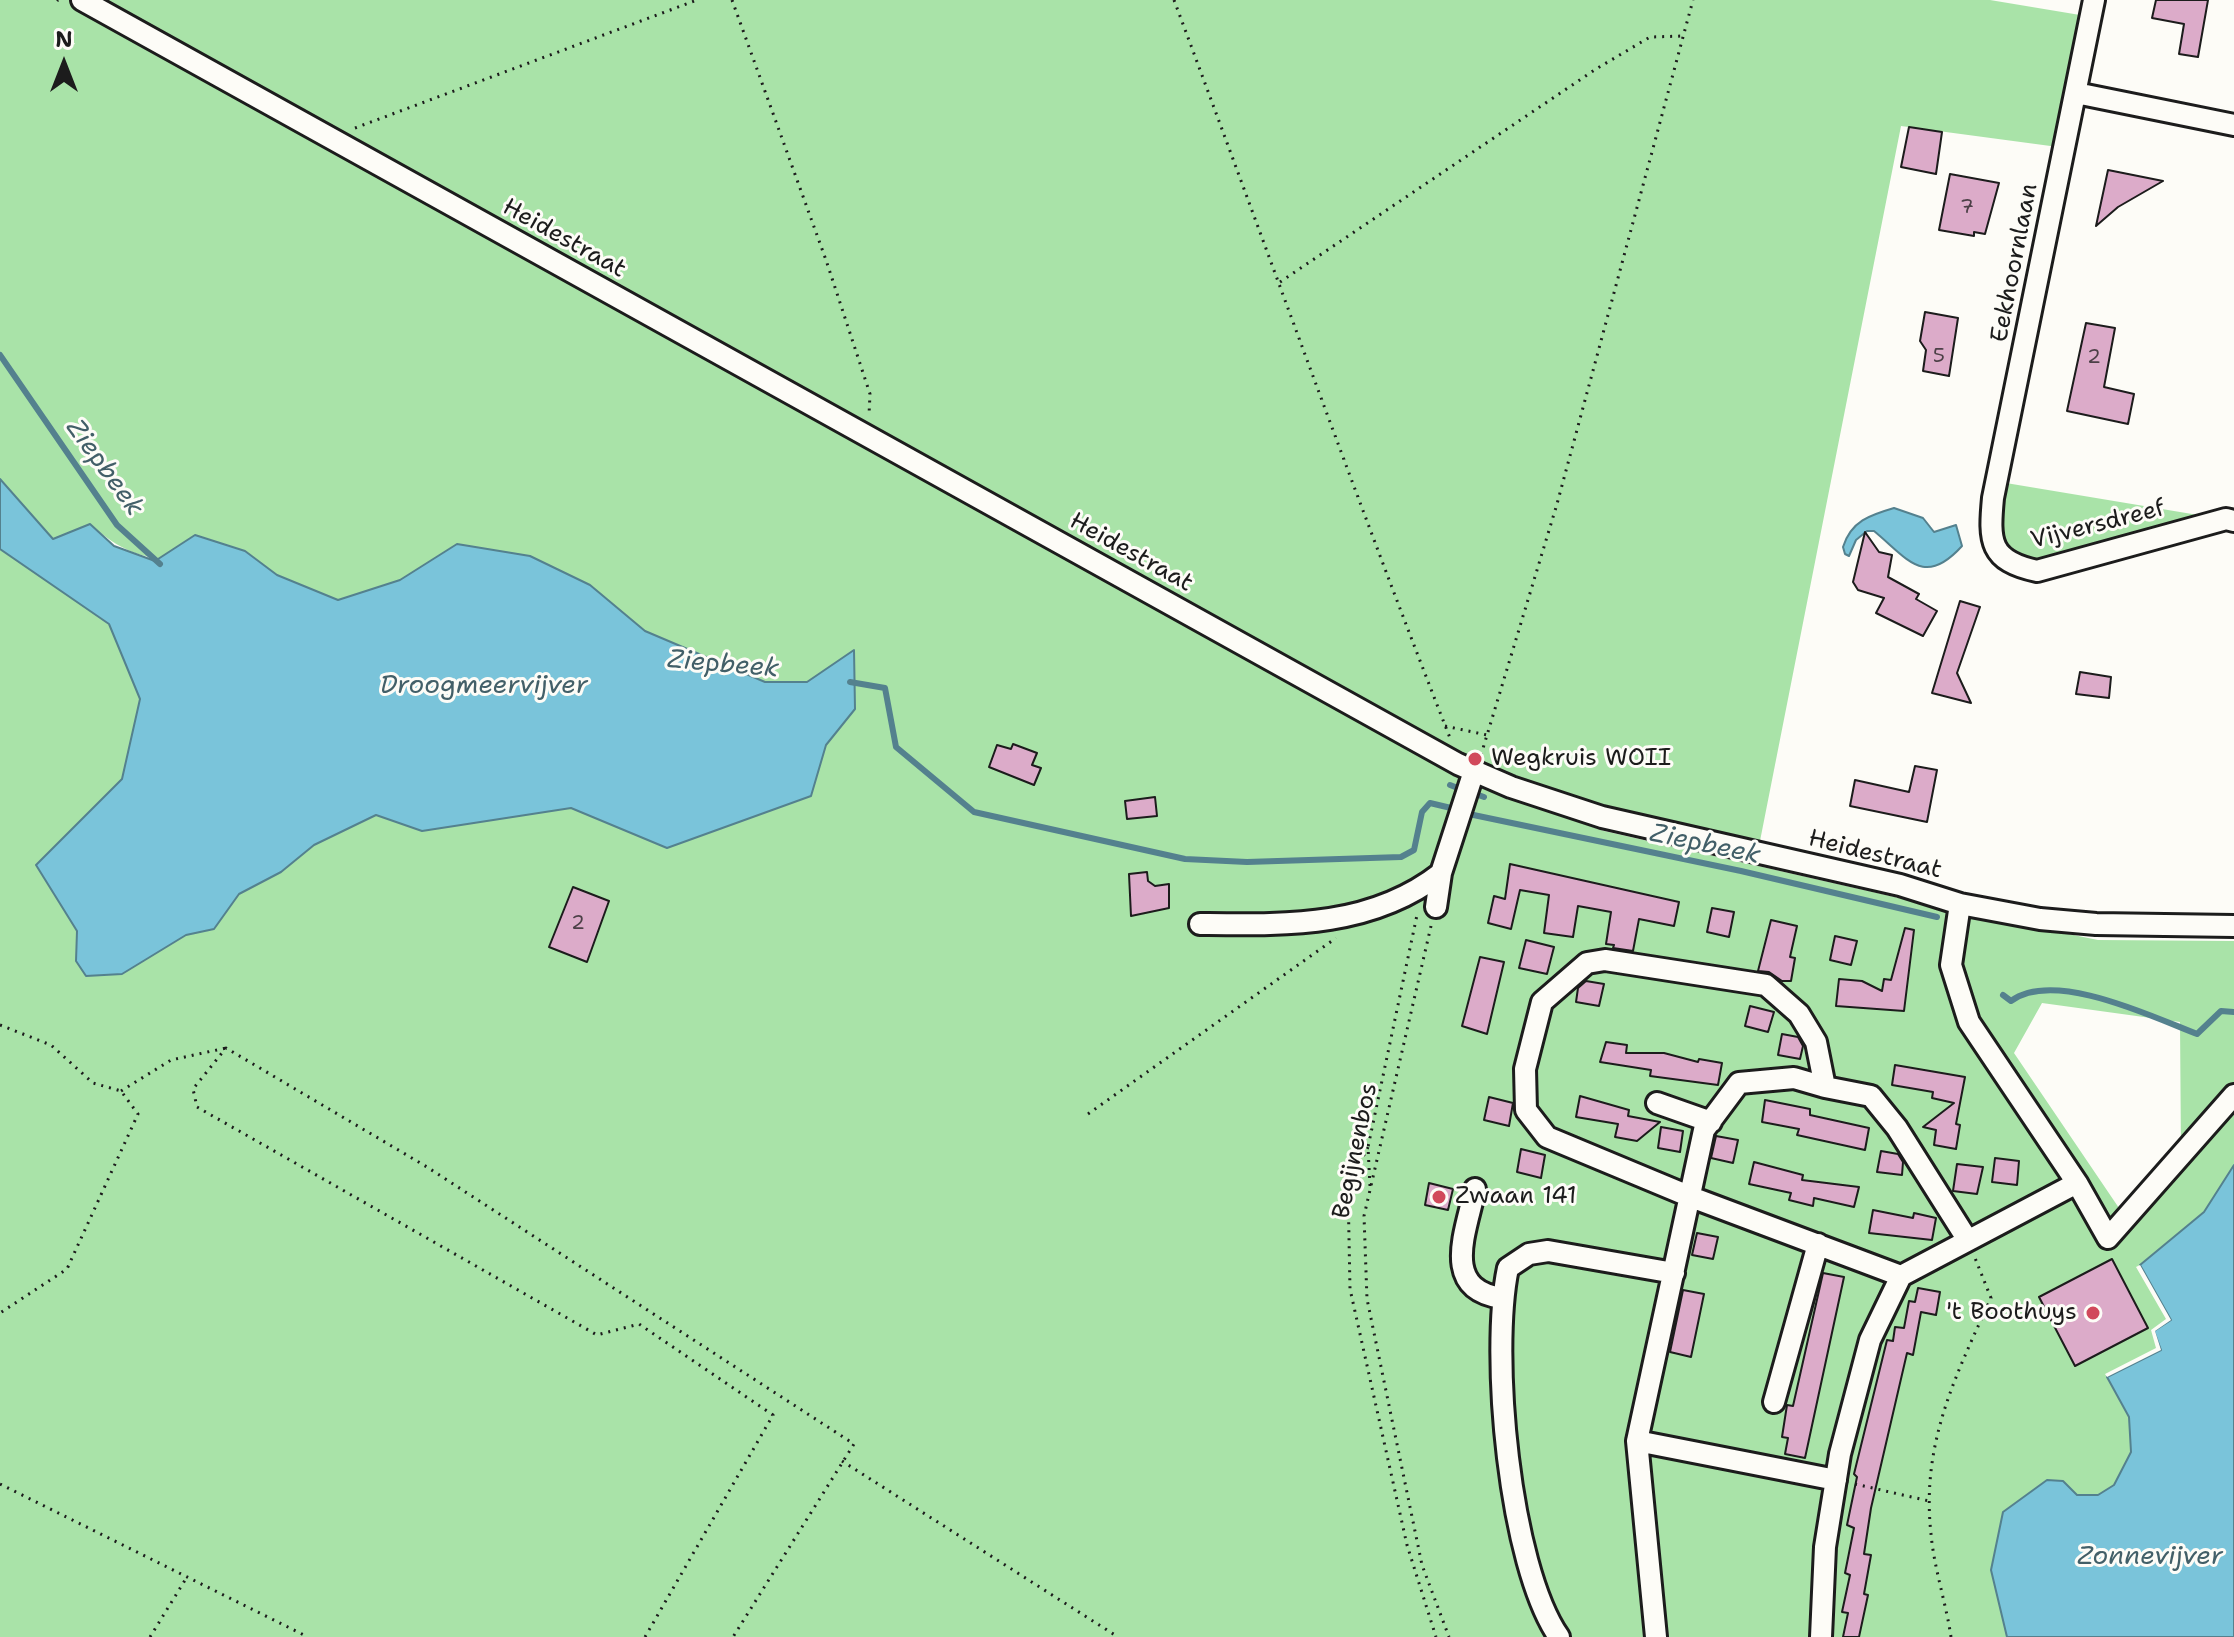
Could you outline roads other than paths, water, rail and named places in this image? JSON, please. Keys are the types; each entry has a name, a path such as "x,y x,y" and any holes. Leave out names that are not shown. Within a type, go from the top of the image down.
{"street":[{"name":"Heidestraat","path":"82,0 1474,771 1535,796 1602,817 1900,885 1960,904 2040,919 2096,924 2234,926"},
{"name":"Eekhoornlaan","path":"1989,536 1993,498 2094,0"},
{"path":"2076,93 2234,125"},
{"name":"Vijversdreef","path":"1989,536 1997,552 2015,567 2037,571 2226,519 2234,521"},
{"path":"1200,924 1331,922 1422,888 1438,890 1474,771"},
{"path":"1960,904 1951,965 1969,1022 2077,1183 2108,1238 2234,1095"},
{"path":"1825,1087 1816,1042 1799,1014 1766,985 1605,960 1587,963 1542,1002 1525,1069 1526,1110 1547,1137 1691,1197 1901,1276"},
{"path":"1656,1637 1637,1441 1704,1130 1739,1083 1794,1078 1871,1096 1897,1128 1967,1239"},
{"path":"1657,1103 1711,1122"},
{"path":"1821,1637 1825,1547 1836,1480 1870,1340 1901,1276 2077,1183"},
{"path":"1475,1189 1461,1261 1466,1281 1482,1295 1502,1298"},
{"path":"1774,1402 1818,1244"},
{"path":"1559,1637 1544,1616 1529,1569 1507,1450 1499,1329 1508,1268 1529,1254 1538,1253 1674,1273"},
{"path":"1637,1441 1836,1480"}],"water":[{"name":"Droogmeervijver","path":"0,479 53,539 90,524 114,546 155,561 195,535 245,551 277,575 338,600 400,580 457,544 530,556 590,585 645,631 765,682 807,682 854,650 855,709 826,745 811,796 667,848 571,808 422,831 376,815 314,845 281,872 239,894 214,929 186,935 122,974 86,976 76,961 77,931 36,865 122,779 140,699 109,624 0,549"},
{"path":"1894,508 1923,518 1934,532 1956,525 1962,546 1949,559 1926,567 1907,559 1874,531 1867,531 1856,540 1849,556 1845,554 1843,547 1856,525"},
{"name":"Zonnevijver","path":"2234,1165 2234,1637 2007,1637 1991,1570 2003,1512 2047,1480 2063,1481 2077,1495 2098,1495 2114,1485 2131,1452 2129,1417 2107,1377 2161,1350 2154,1331 2171,1320 2140,1265 2204,1212"}],"waterway":[{"name":"Ziepbeek","path":"0,355 117,525 160,564"},
{"name":"Ziepbeek","path":"850,682 885,688 896,747 974,812 1185,859 1247,862 1401,857 1414,850 1422,812 1430,803 1451,808"},
{"path":"1450,785 1463,790"},
{"path":"1470,792 1484,797"},
{"name":"Ziepbeek","path":"1464,813 1741,871 1937,917"},
{"name":"Ziepbeek","path":"2003,995 2011,1001 2030,993 2052,990 2077,993 2104,999 2197,1034 2221,1011 2234,1012"}],"place":[{"name":"Wegkruis WOII","path":"1475,759"},
{"name":"Zwaan 141","path":"1439,1197"},
{"name":"'t Boothuys","path":"2093,1313"}]}
